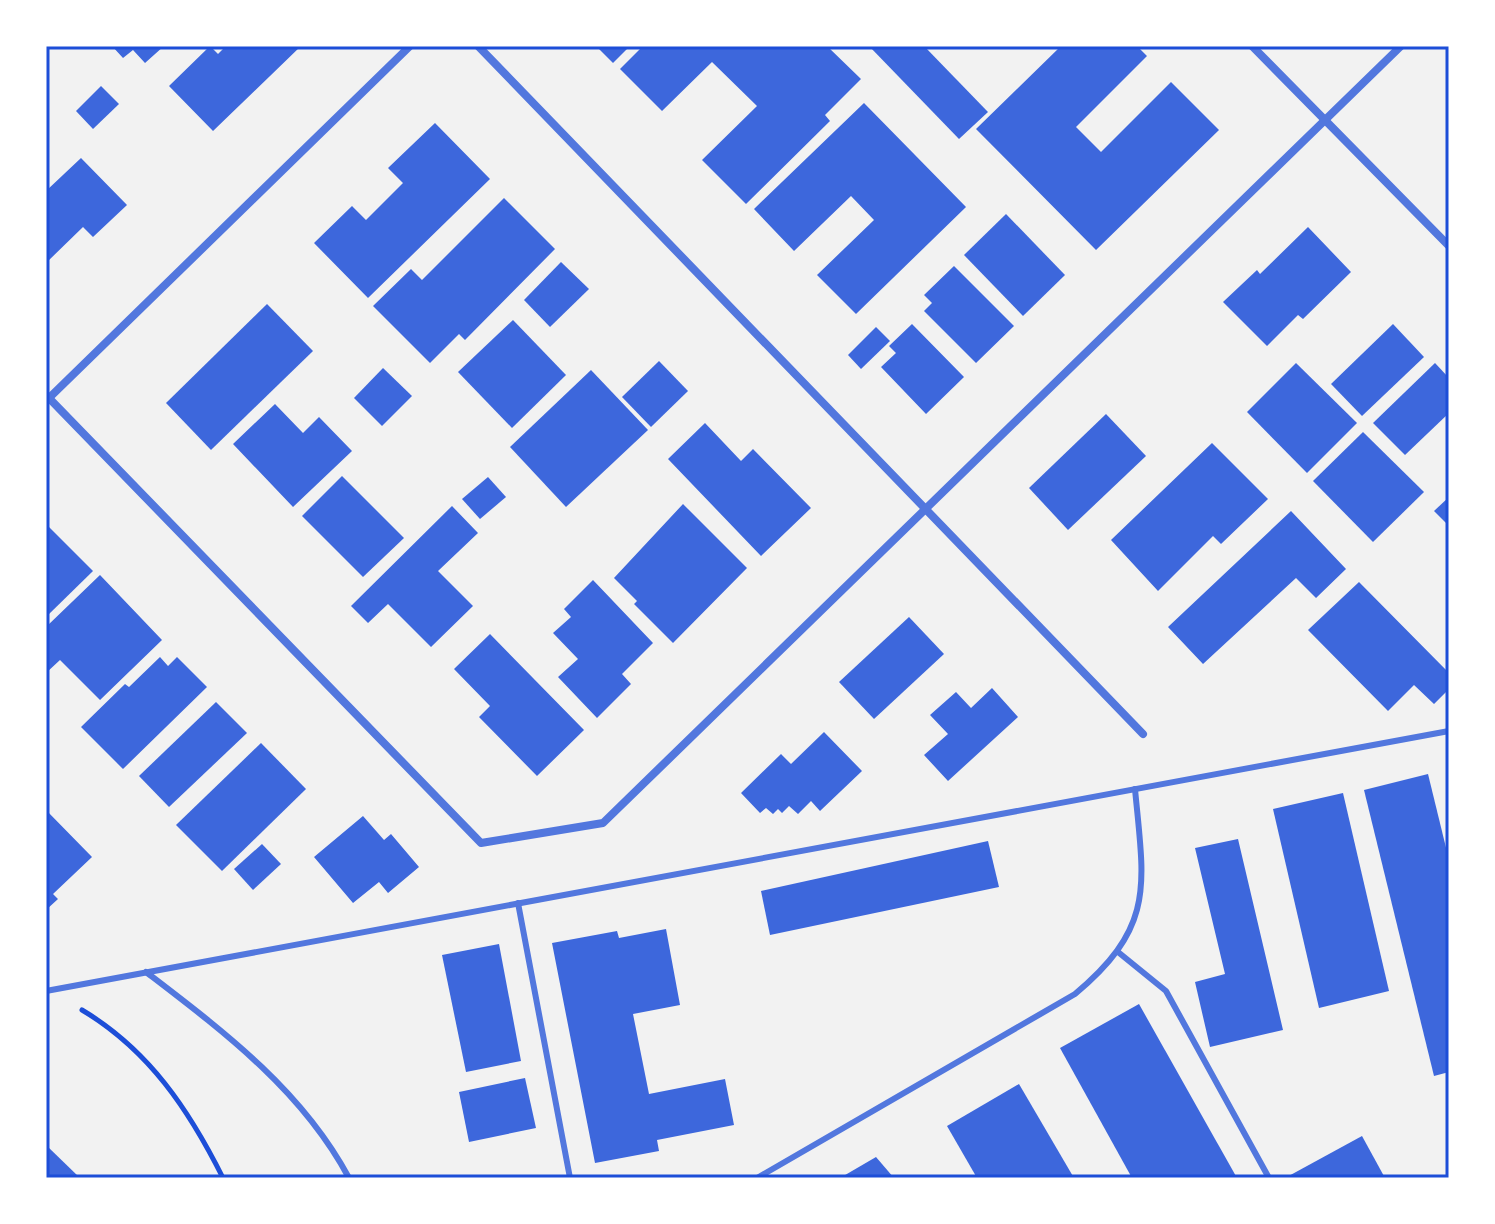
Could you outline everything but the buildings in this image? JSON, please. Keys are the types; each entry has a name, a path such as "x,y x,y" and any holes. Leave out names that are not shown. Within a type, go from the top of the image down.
{"street":[{"path":"410,46 47,398 481,843 603,823 928,510 1401,46"},
{"path":"478,46 1143,734"},
{"path":"1252,46 1449,246"}],"lane":[{"path":"47,991 1449,731"},
{"path":"757,1178 1075,994 1118,952 1139,905 1144,881 1135,789"},
{"path":"518,903 570,1178"},
{"path":"1118,952 1166,991 1269,1178"},
{"path":"146,972 217,1026 268,1072 303,1109 334,1150 349,1178"}],"path":[{"path":"47,991 125,1039 157,1070 183,1105 223,1178"}]}
